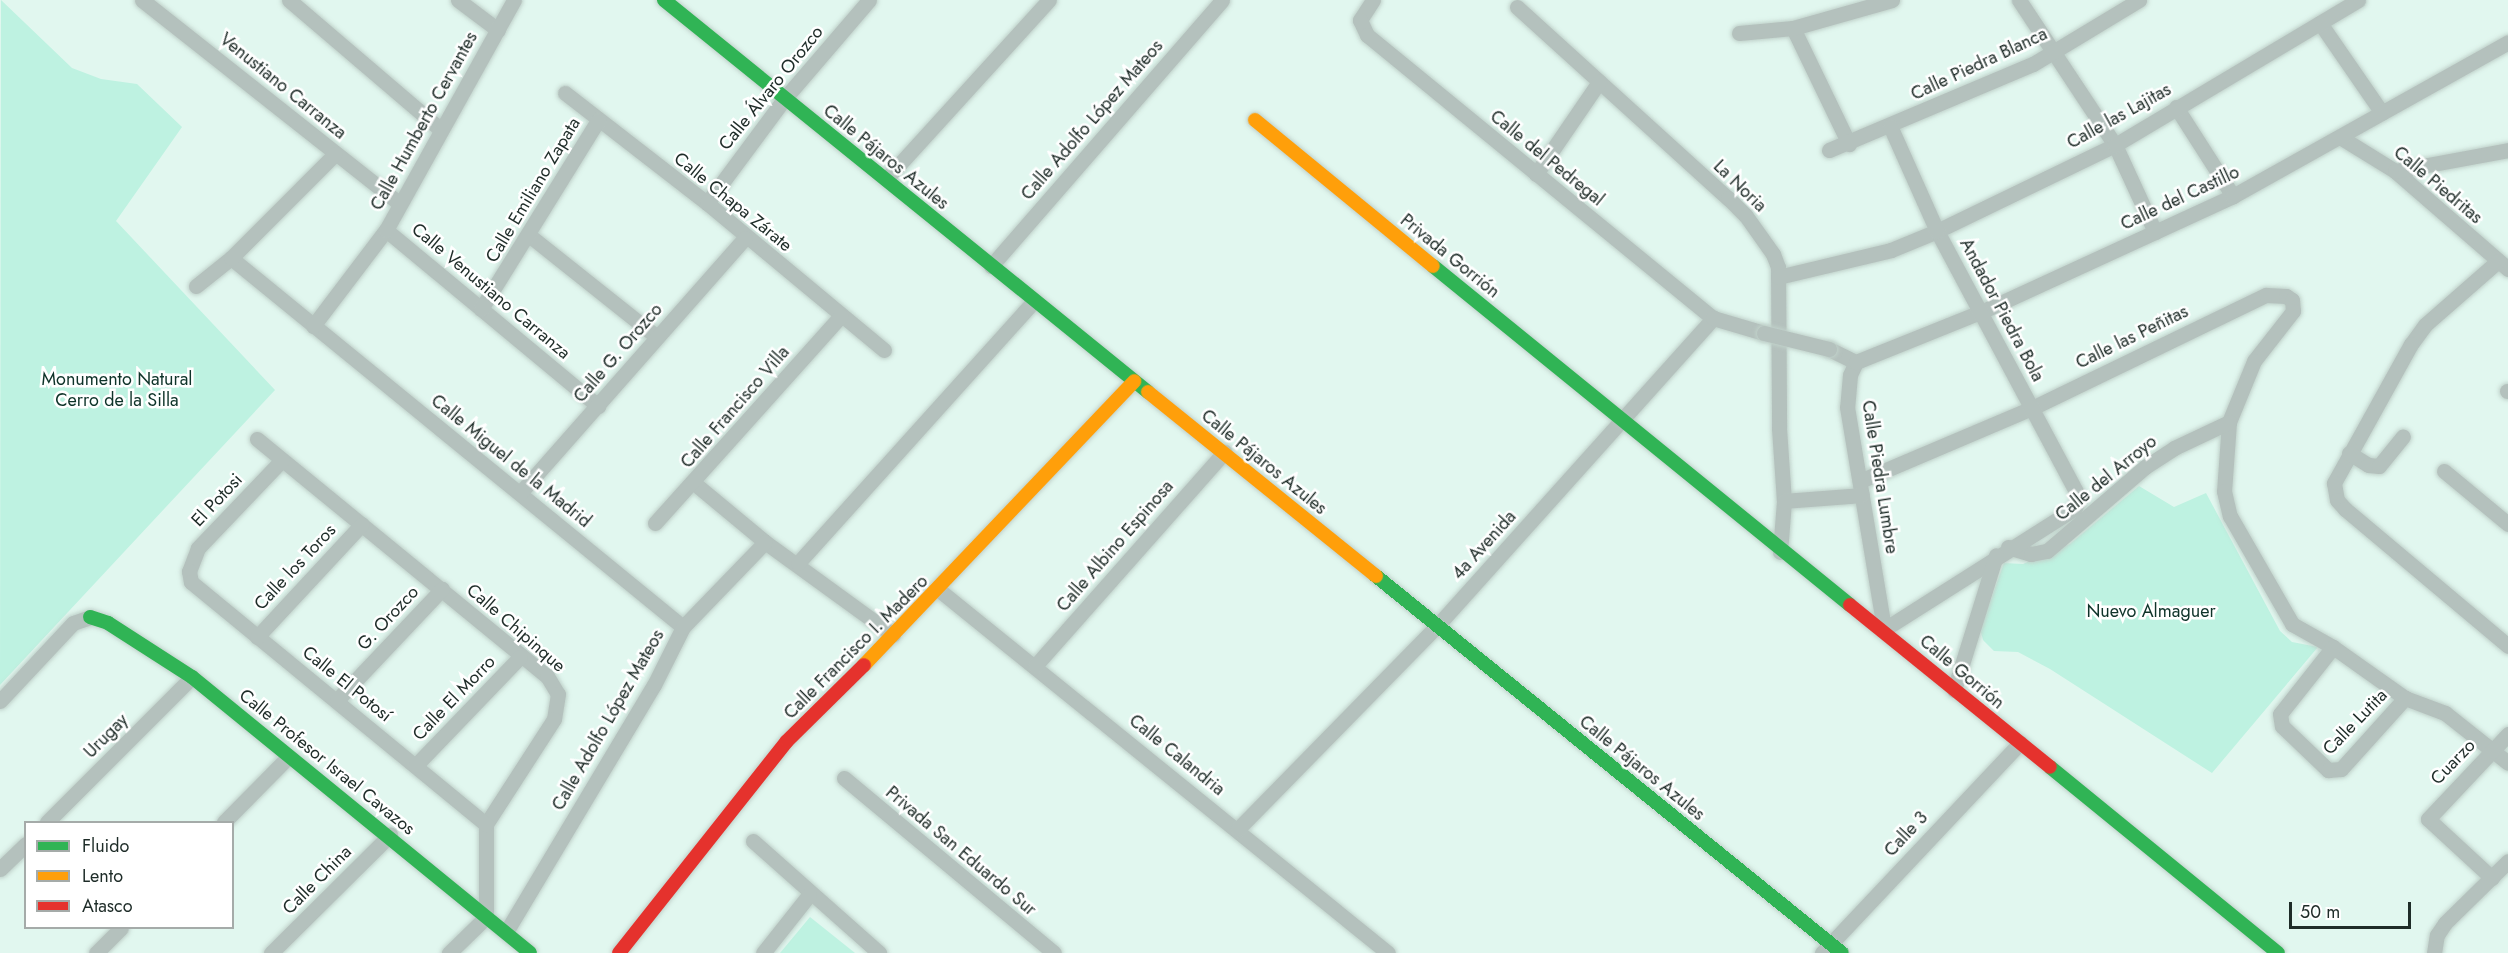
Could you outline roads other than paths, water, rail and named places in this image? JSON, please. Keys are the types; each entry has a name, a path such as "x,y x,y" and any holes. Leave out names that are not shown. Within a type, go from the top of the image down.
{"street":[{"name":"Venustiano Carranza","path":"142,0 399,203"},
{"path":"289,0 440,129"},
{"path":"458,0 498,30"},
{"name":"Calle Humberto Cervantes","path":"313,326 386,230 440,129 514,0"},
{"name":"Calle Pájaros Azules","path":"664,0 886,179 1033,302 1224,452 1831,950"},
{"name":"Calle Álvaro Orozco","path":"707,203 785,98 869,0"},
{"path":"886,179 1048,0"},
{"name":"Calle Adolfo López Mateos","path":"991,267 1222,0"},
{"name":"Calle del Pedregal","path":"1373,0 1362,13 1360,26 1536,174 1713,318"},
{"path":"1739,33 1793,28 1892,0"},
{"path":"2019,0 2055,51 2115,145 2155,232"},
{"name":"Calle Piedra Blanca","path":"1829,150 1849,144 2055,51 2139,0"},
{"name":"Calle las Lajitas","path":"1778,277 1891,250 1937,231 2115,145 2358,0"},
{"name":"La Noria","path":"1517,7 1746,216 1773,254 1778,277 1779,428 1785,501"},
{"path":"2320,23 2382,113"},
{"path":"1793,28 1849,144"},
{"name":"Calle del Castillo","path":"1856,362 1983,310 2233,196 2508,42"},
{"path":"1536,174 1599,82"},
{"name":"Calle Chapa Zárate","path":"565,93 707,203 745,238 884,350"},
{"path":"2176,107 2233,196"},
{"name":"Calle Emiliano Zapata","path":"481,309 530,236 598,120"},
{"name":"Privada Gorrión","path":"1255,120 1621,420"},
{"name":"Andador Piedra Bola","path":"1890,126 1937,231 1983,310 2032,408 2077,488 2079,497 2075,507"},
{"name":"Calle Piedritas","path":"2340,137 2395,171 2503,265"},
{"path":"2395,171 2508,150"},
{"path":"196,286 231,258 335,154"},
{"path":"2419,192 2430,164"},
{"name":"Calle Venustiano Carranza","path":"386,230 598,406"},
{"path":"530,236 657,337"},
{"name":"Calle G. Orozco","path":"520,493 745,238"},
{"name":"Calle Miguel de la Madrid","path":"231,258 684,627"},
{"path":"2503,265 2425,325 2349,453 2334,483 2337,500 2345,509 2508,646"},
{"name":"Calle las Peñitas","path":"1785,501 1861,488 2266,295 2286,296 2292,300 2293,311 2254,361 2229,422"},
{"path":"798,563 1033,302"},
{"name":"Calle Francisco Villa","path":"655,523 694,483 841,316"},
{"path":"1713,318 1829,350 1856,362"},
{"name":"4a Avenida","path":"1238,829 1437,626 1713,318"},
{"name":"Calle Piedra Lumbre","path":"1856,362 1850,375 1847,406 1884,629"},
{"name":"Calle Francisco I. Madero","path":"619,953 787,741 939,590 1134,381"},
{"name":"Calle Gorrión","path":"1621,420 1780,552 1884,629 1954,690 2278,953"},
{"name":"Calle del Arroyo","path":"2002,551 2031,554 2047,552 2145,467 2174,448 2229,422"},
{"name":"Calle Lutita","path":"2229,422 2224,491 2230,516 2286,618 2299,631 2333,648 2405,698 2445,713 2508,763"},
{"path":"2349,453 2368,465 2379,466 2403,436"},
{"name":"Calle Chipinque","path":"257,439 553,684 558,707 554,719 486,824"},
{"name":"Calle Albino Espinosa","path":"1035,666 1224,452"},
{"name":"El Potosi","path":"189,571 198,549 282,460"},
{"path":"2445,471 2508,524"},
{"path":"694,483 765,542 798,563 893,635"},
{"path":"1780,552 1785,501"},
{"name":"Calle del Arroyo","path":"1884,629 2002,551 2075,507"},
{"name":"Calle los Toros","path":"257,637 362,525"},
{"name":"Calle Adolfo López Mateos","path":"506,932 654,685 684,627 765,542"},
{"path":"1954,690 2002,551"},
{"name":"Calle El Potosí","path":"189,571 196,589 337,700 486,824"},
{"name":"G. Orozco","path":"337,700 442,590"},
{"name":"Calle Calandria","path":"939,590 1238,829 1388,953"},
{"path":"0,701 73,623 90,617"},
{"name":"Calle Profesor Israel Cavazos","path":"90,617 108,623 192,677 288,757 390,835 530,953"},
{"name":"Calle Lutita","path":"2333,648 2280,714 2282,726 2333,772 2341,769 2405,698"},
{"name":"Calle El Morro","path":"416,765 520,657"},
{"name":"Urugay","path":"48,821 192,677"},
{"name":"Cuarzo","path":"2492,878 2428,819 2508,734"},
{"name":"Calle 3","path":"1831,950 2019,742"},
{"path":"225,821 288,757"},
{"name":"Privada San Eduardo Sur","path":"844,778 1054,953"},
{"path":"449,953 486,916 486,824"},
{"name":"Calle China","path":"271,953 390,835"},
{"path":"753,841 809,895 879,953"},
{"path":"0,869 24,846"},
{"path":"2434,953 2437,935 2445,923 2508,861"},
{"path":"763,953 809,895"},
{"path":"96,953 119,929"}],"park label":[{"name":"Monumento Natural Cerro de la Silla","path":"117,390"},
{"name":"Nuevo Almaguer","path":"2151,611"}]}
